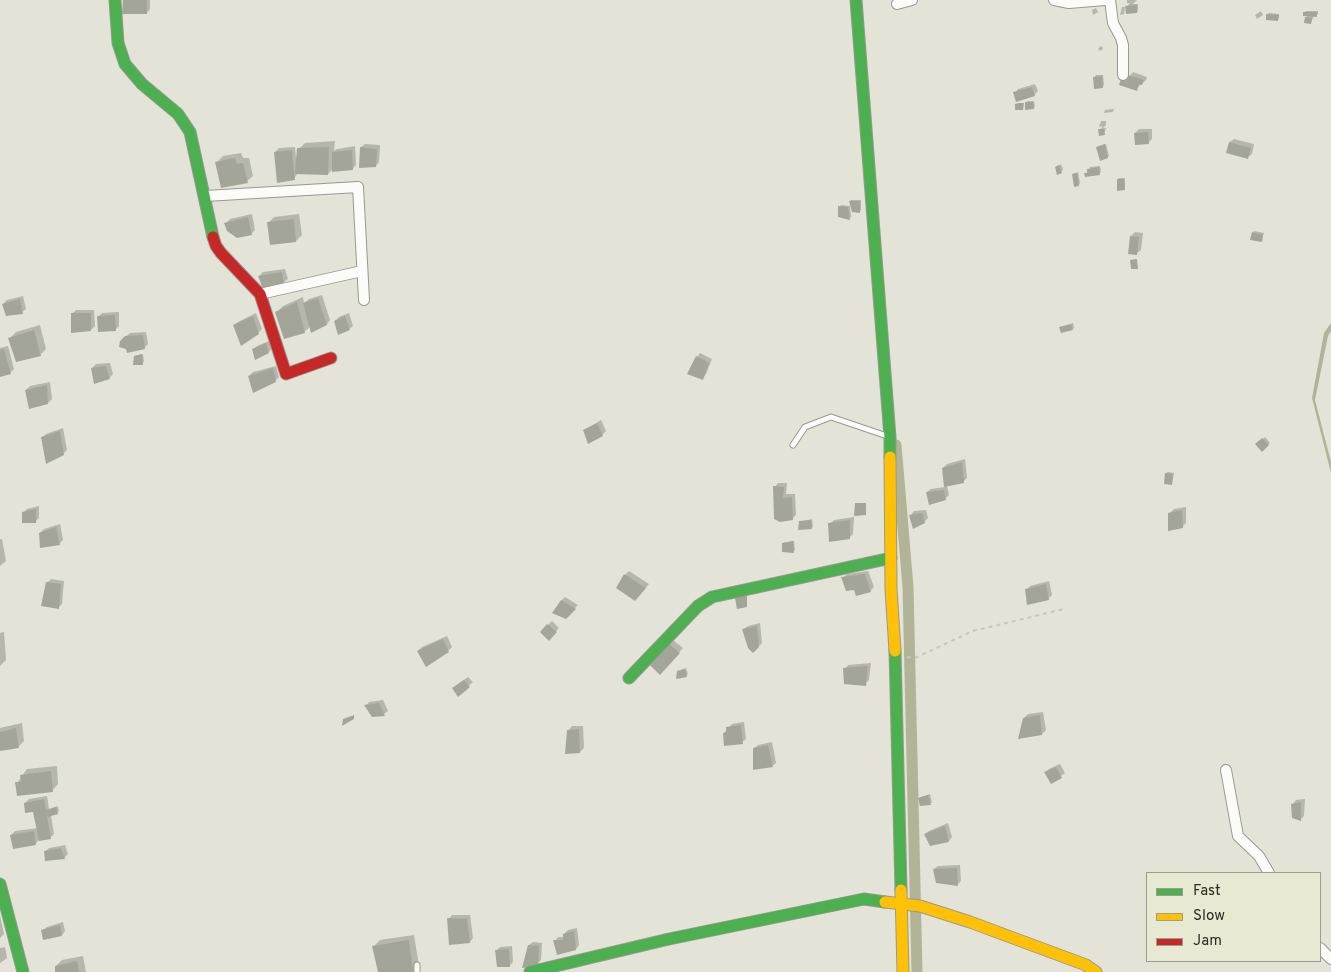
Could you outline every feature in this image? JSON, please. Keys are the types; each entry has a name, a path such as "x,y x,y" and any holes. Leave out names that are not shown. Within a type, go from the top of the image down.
{"street":[{"path":"115,0 118,48 122,58 136,78 175,110 187,127 191,135 216,246 260,294 286,374 331,358"},
{"path":"856,0 890,437 891,558 903,904 903,972"},
{"path":"897,4 912,0"},
{"path":"1054,0 1070,3 1105,0"},
{"path":"1110,0 1113,23 1123,45 1123,74"},
{"path":"205,196 358,187 364,300"},
{"path":"260,294 362,271"},
{"path":"629,678 698,606 712,597 891,558"},
{"path":"1226,770 1238,836 1259,856 1269,872"},
{"path":"0,884 23,972"},
{"path":"530,972 669,939 864,899 920,906 970,922 1086,965 1096,972"},
{"path":"1321,949 1331,959"}],"lane":[{"path":"792,445 805,427 831,417 890,437"},
{"path":"417,965 417,972"}],"path":[{"path":"915,658 973,631 1064,609"}],"shaded area":[{"path":"1331,323 1331,331 1328,336 1315,400 1331,462 1331,473 1312,398 1324,333"}],"building":[{"path":"123,0 147,0 147,14 122,14"},
{"path":"1137,5 1137,13 1126,14 1125,6"},
{"path":"1303,12 1317,12 1317,17 1303,16"},
{"path":"1266,14 1279,15 1278,21 1266,20"},
{"path":"1305,17 1312,18 1311,24 1304,23"},
{"path":"1128,75 1144,80 1142,85 1139,84 1137,91 1119,85 1121,79 1127,81"},
{"path":"1102,76 1103,88 1094,89 1093,77"},
{"path":"1032,87 1035,96 1016,102 1013,92"},
{"path":"1025,102 1033,102 1034,109 1025,110"},
{"path":"1024,103 1023,110 1015,110 1015,104"},
{"path":"1098,129 1104,129 1105,135 1099,136"},
{"path":"1148,132 1149,144 1135,145 1134,133"},
{"path":"1229,142 1251,148 1248,159 1226,153"},
{"path":"1105,144 1108,158 1100,161 1096,147"},
{"path":"329,147 328,175 295,174 297,148"},
{"path":"360,147 377,149 376,167 359,168"},
{"path":"292,150 295,180 277,183 274,152"},
{"path":"352,150 353,170 332,172 332,152"},
{"path":"235,158 237,164 243,163 248,183 221,188 215,162"},
{"path":"1059,165 1062,173 1057,175 1055,167"},
{"path":"1099,167 1100,175 1085,177 1084,173 1087,173 1087,169"},
{"path":"1077,173 1079,186 1074,187 1072,174"},
{"path":"1117,179 1124,179 1125,190 1117,191"},
{"path":"849,201 860,201 860,213 852,212"},
{"path":"838,206 848,207 850,220 838,217"},
{"path":"248,217 252,235 237,238 227,231 224,223"},
{"path":"294,219 296,242 270,245 267,222"},
{"path":"1252,232 1263,235 1262,242 1250,240"},
{"path":"1130,236 1139,237 1137,255 1128,254"},
{"path":"1137,259 1138,269 1131,269 1130,260"},
{"path":"282,272 284,284 263,289 258,276"},
{"path":"318,298 327,325 311,333 303,303"},
{"path":"20,299 23,314 6,316 2,304"},
{"path":"297,302 305,333 284,339 275,312"},
{"path":"71,313 91,313 91,331 71,333"},
{"path":"115,315 116,331 98,332 97,316"},
{"path":"253,316 259,334 241,346 233,325"},
{"path":"345,316 350,330 338,335 334,321"},
{"path":"1071,324 1073,330 1061,333 1059,327"},
{"path":"34,330 41,356 16,362 8,338"},
{"path":"143,335 145,349 127,353 126,349 119,347 120,341 125,336"},
{"path":"266,343 269,353 255,360 252,349"},
{"path":"4,349 11,374 0,377 0,350"},
{"path":"142,354 143,365 133,365 134,356"},
{"path":"696,356 709,363 703,380 687,374"},
{"path":"106,366 110,379 94,384 91,368"},
{"path":"273,368 276,382 253,393 248,376"},
{"path":"47,385 48,404 29,409 25,390"},
{"path":"597,423 603,436 588,444 583,430"},
{"path":"60,431 64,455 46,464 41,437"},
{"path":"1262,438 1269,445 1262,452 1255,444"},
{"path":"962,462 964,483 944,487 942,468"},
{"path":"1165,473 1173,474 1172,485 1164,484"},
{"path":"773,486 784,487 783,498 792,497 793,520 780,522 774,519"},
{"path":"944,490 946,500 929,505 926,492"},
{"path":"855,503 866,503 866,515 854,516"},
{"path":"36,509 36,523 22,523 22,512"},
{"path":"1182,510 1183,528 1168,531 1168,513"},
{"path":"922,513 925,523 913,529 909,515"},
{"path":"811,520 812,529 798,530 799,521"},
{"path":"850,520 850,539 829,542 828,523"},
{"path":"56,527 60,545 40,548 39,533"},
{"path":"793,541 794,553 782,552 782,543"},
{"path":"624,574 646,588 635,601 616,588"},
{"path":"865,574 871,592 856,596 854,590 846,591 841,577"},
{"path":"46,582 61,584 59,609 41,606"},
{"path":"1046,584 1049,600 1027,605 1025,589"},
{"path":"747,595 747,607 737,609 735,598"},
{"path":"561,600 576,609 566,619 552,613"},
{"path":"547,624 557,632 549,641 540,632"},
{"path":"757,626 759,647 753,653 748,648 742,629"},
{"path":"443,639 449,652 426,667 417,651"},
{"path":"668,643 680,653 660,675 649,664"},
{"path":"868,666 866,686 844,684 843,668"},
{"path":"685,669 687,677 676,679 677,671"},
{"path":"464,680 470,687 458,697 452,688"},
{"path":"379,703 385,716 372,717 364,705"},
{"path":"354,715 354,719 342,726 343,719"},
{"path":"1040,715 1042,735 1018,739 1023,718"},
{"path":"741,725 743,744 724,746 723,733 726,732 726,727"},
{"path":"16,728 19,748 0,751 0,732"},
{"path":"579,729 580,753 565,754 567,730"},
{"path":"768,745 773,767 753,770 753,748"},
{"path":"1056,767 1062,778 1051,784 1044,772"},
{"path":"51,771 53,792 17,796 15,782 21,782 20,775"},
{"path":"928,795 931,805 920,806 918,798"},
{"path":"44,799 51,839 39,841 33,812 25,813 24,803"},
{"path":"1301,802 1301,821 1292,818 1291,804"},
{"path":"56,807 58,814 48,817 46,810"},
{"path":"945,826 949,842 930,846 924,834"},
{"path":"34,831 36,845 13,849 10,835"},
{"path":"61,848 65,859 45,861 44,851"},
{"path":"957,868 958,886 936,883 933,869"},
{"path":"447,918 467,919 470,943 449,945"},
{"path":"60,925 62,936 43,940 41,930"},
{"path":"574,931 576,950 557,955 553,940 563,940 563,934"},
{"path":"409,940 413,972 378,972 372,946"},
{"path":"528,945 539,946 538,966 522,968"},
{"path":"509,949 510,967 497,967 495,950"},
{"path":"77,961 79,972 55,972 55,966"}],"waterway":[{"path":"896,445 908,587 917,972"}],"traffic: fast":[{"path":"115,0 118,43 125,64 142,84 178,114 190,132 213,237"},
{"path":"856,0 890,457"},
{"path":"629,678 698,606 712,597 891,558"},
{"path":"895,651 901,890"},
{"path":"0,884 23,972"},
{"path":"530,972 669,939 864,899 885,902"}],"traffic: slow":[{"path":"890,457 891,589 895,651"},
{"path":"901,890 903,972"},
{"path":"885,902 920,906 970,922 1086,965 1096,972"}],"traffic: jam":[{"path":"213,237 221,253 260,294 286,374 331,358"}]}
